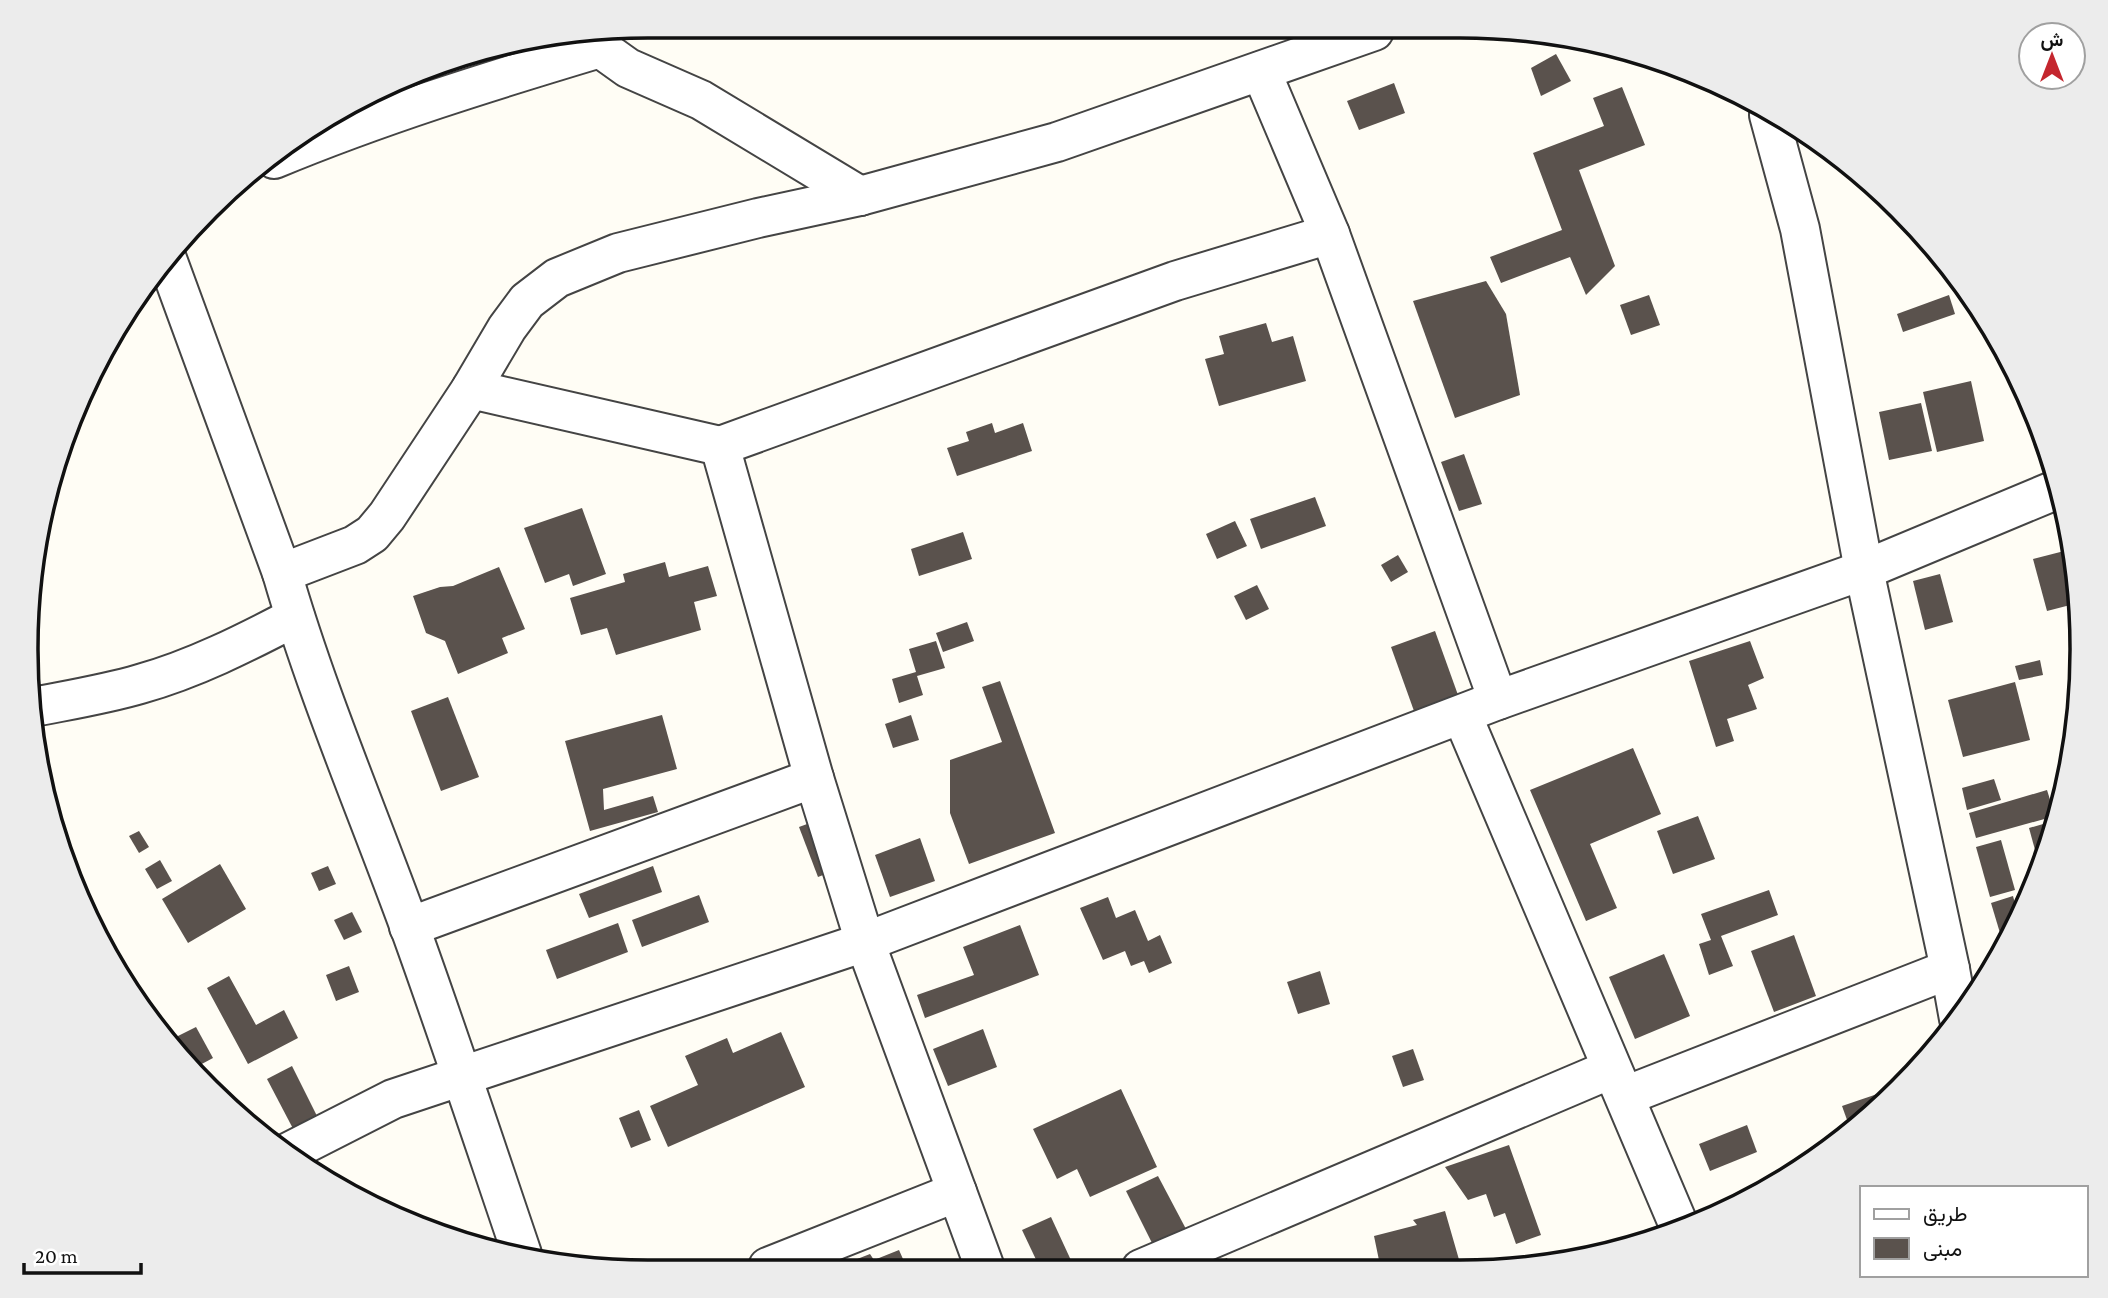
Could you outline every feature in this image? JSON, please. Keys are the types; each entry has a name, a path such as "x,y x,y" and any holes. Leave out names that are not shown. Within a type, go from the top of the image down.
{"street":[{"path":"282,573 355,545 372,534 387,516 527,301 557,278 618,253 860,196 1057,142 1354,38"},
{"path":"298,150 598,42 628,68 701,100 860,196"},
{"path":"1261,71 1330,234 1498,700"},
{"path":"1772,125 1800,229 1864,570 1956,1003"},
{"path":"471,389 720,446 1175,281 1330,234"},
{"path":"171,270 409,927 519,1245"},
{"path":"720,446 814,778 865,942 982,1260"},
{"path":"297,1148 393,1099 865,942 1498,700 1864,570 2049,493"},
{"path":"42,705 141,684 203,661 295,617"},
{"path":"1462,715 1676,1219"},
{"path":"409,927 814,778"},
{"path":"1165,1260 1618,1083 1950,969"},
{"path":"786,1260 957,1192"}],"building":[{"path":"1556,54 1571,81 1541,96 1531,68"},
{"path":"1394,83 1405,113 1359,130 1347,101"},
{"path":"1622,87 1645,145 1579,170 1615,266 1586,295 1570,257 1501,283 1490,257 1562,230 1533,153 1604,126 1593,98"},
{"path":"1486,281 1506,314 1520,395 1455,418 1413,301"},
{"path":"1649,295 1660,325 1631,335 1620,305"},
{"path":"1949,295 1955,314 1903,332 1897,314"},
{"path":"1266,323 1272,342 1293,336 1306,381 1219,406 1205,359 1224,354 1219,336"},
{"path":"1971,381 1984,441 1937,452 1923,392"},
{"path":"1921,403 1932,451 1889,460 1879,412"},
{"path":"992,423 995,433 1023,423 1032,451 957,476 947,448 969,441 966,432"},
{"path":"1464,454 1482,504 1459,511 1441,462"},
{"path":"1315,497 1326,526 1261,549 1250,519"},
{"path":"582,508 606,574 573,586 569,574 545,583 524,528"},
{"path":"1235,521 1247,546 1217,559 1206,534"},
{"path":"963,532 972,559 919,576 911,549"},
{"path":"2061,552 2068,606 2047,611 2033,559"},
{"path":"1398,555 1408,572 1391,582 1381,565"},
{"path":"665,562 669,577 708,566 717,596 694,602 701,630 616,655 607,628 581,635 570,598 625,582 623,574"},
{"path":"499,567 525,629 502,638 508,653 458,674 445,641 426,633 413,596 440,587 453,586"},
{"path":"1940,574 1953,622 1925,630 1913,581"},
{"path":"1257,585 1269,609 1246,620 1234,596"},
{"path":"967,622 974,641 943,652 936,633"},
{"path":"1435,631 1458,695 1414,711 1391,647"},
{"path":"936,641 945,668 917,676 923,695 899,703 892,679 916,672 909,649"},
{"path":"1750,641 1764,678 1748,685 1757,709 1727,719 1734,741 1716,747 1689,661"},
{"path":"2040,660 2043,675 2019,680 2015,666"},
{"path":"1000,681 1055,833 969,864 950,813 950,760 1002,742 982,687"},
{"path":"2015,682 2030,740 1963,757 1948,700"},
{"path":"448,697 479,777 441,791 411,711"},
{"path":"662,715 677,769 603,789 604,810 653,796 658,812 590,831 565,741"},
{"path":"911,715 919,740 893,748 885,724"},
{"path":"1633,748 1661,814 1590,844 1617,908 1586,921 1530,790"},
{"path":"1994,779 2001,800 1967,810 1962,788"},
{"path":"2047,790 2050,801 2045,819 1976,838 1969,813"},
{"path":"1698,816 1715,859 1673,874 1657,831"},
{"path":"818,820 836,870 818,877 799,827"},
{"path":"2044,824 2035,850 2029,828"},
{"path":"139,831 149,847 139,853 129,836"},
{"path":"920,838 935,881 890,897 875,855"},
{"path":"2001,840 2015,890 1990,897 1976,847"},
{"path":"160,860 172,881 157,889 145,869"},
{"path":"220,864 246,909 188,943 162,899"},
{"path":"328,866 336,884 319,891 311,873"},
{"path":"653,866 662,892 589,918 579,894"},
{"path":"1769,890 1778,915 1721,936 1733,966 1709,975 1699,944 1711,940 1701,914"},
{"path":"699,895 709,922 642,947 632,920"},
{"path":"2013,896 2015,902 2000,932 1991,903"},
{"path":"1108,897 1116,918 1135,910 1148,941 1160,935 1172,963 1149,973 1144,961 1131,966 1125,951 1103,960 1080,908"},
{"path":"352,912 362,932 344,940 334,920"},
{"path":"618,923 628,952 557,979 546,950"},
{"path":"1020,925 1039,975 925,1018 917,995 974,975 963,947"},
{"path":"1794,935 1816,996 1774,1012 1751,951"},
{"path":"1664,954 1690,1016 1635,1039 1609,977"},
{"path":"349,966 359,992 336,1001 326,975"},
{"path":"1320,971 1330,1004 1298,1014 1287,982"},
{"path":"229,976 256,1025 284,1010 298,1038 248,1064 207,988"},
{"path":"196,1027 213,1058 201,1064 177,1036"},
{"path":"983,1029 997,1067 948,1086 933,1049"},
{"path":"781,1032 805,1087 668,1147 650,1106 698,1085 685,1056 727,1038 733,1053"},
{"path":"1413,1049 1424,1080 1403,1087 1392,1056"},
{"path":"292,1066 324,1130 300,1142 267,1079"},
{"path":"1121,1089 1157,1167 1090,1197 1077,1169 1057,1179 1033,1129"},
{"path":"1877,1094 1847,1120 1842,1106"},
{"path":"639,1110 651,1140 631,1148 619,1118"},
{"path":"1747,1125 1757,1152 1710,1171 1699,1144"},
{"path":"1509,1145 1541,1235 1516,1244 1505,1213 1494,1217 1486,1194 1468,1200 1445,1167"},
{"path":"1158,1176 1186,1229 1153,1245 1126,1191"},
{"path":"1445,1211 1459,1260 1379,1260 1374,1236 1417,1225 1413,1220"},
{"path":"1051,1217 1071,1260 1036,1260 1022,1230"},
{"path":"899,1250 903,1260 874,1260"},
{"path":"870,1254 874,1260 855,1260"}]}
